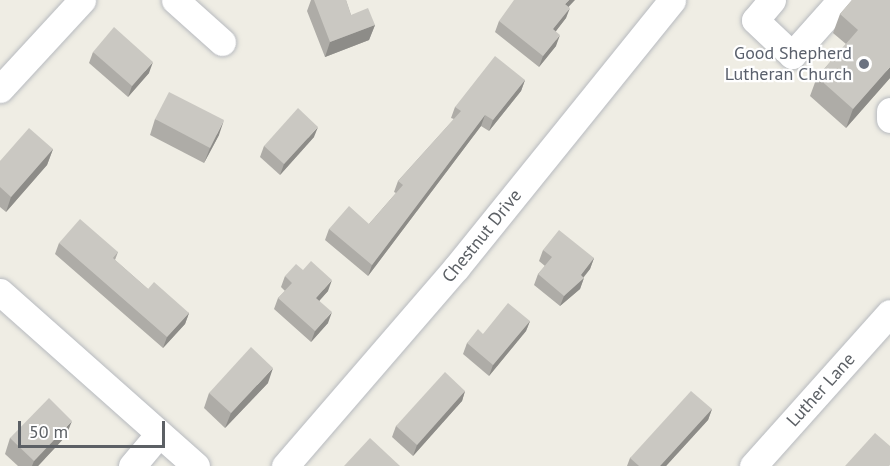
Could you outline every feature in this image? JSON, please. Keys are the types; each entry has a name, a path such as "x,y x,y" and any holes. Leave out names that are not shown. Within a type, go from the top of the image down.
{"street":[{"path":"0,89 82,0"},
{"path":"175,0 222,42"},
{"name":"Chestnut Drive","path":"285,466 456,268 672,0"},
{"path":"772,0 754,20 792,55 841,0"},
{"path":"890,111 890,119"},
{"path":"0,292 158,435 196,466"},
{"name":"Luther Lane","path":"753,466 890,313"},
{"path":"132,466 158,435"}],"building":[{"path":"314,0 346,0 351,15 368,8 375,25 330,42"},
{"path":"514,0 569,0 565,4 570,8 553,29 560,35 543,56 499,21"},
{"name":"Good Shepherd Lutheran Church","path":"852,0 890,0 890,67 853,109 817,77 858,30 840,14"},
{"path":"114,27 153,62 132,86 93,52"},
{"path":"495,56 525,80 493,120 485,115 372,265 329,229 349,206 369,224 403,185 398,181 461,111 455,107"},
{"path":"169,92 224,120 210,148 155,119"},
{"path":"298,108 318,127 284,164 264,146"},
{"path":"29,128 53,149 11,197 0,187 0,161"},
{"path":"80,219 118,252 113,258 148,289 154,282 189,313 167,337 59,243"},
{"path":"559,230 594,258 581,275 584,278 564,296 538,274 552,257 543,250"},
{"path":"311,261 332,280 316,298 332,312 315,331 278,298 292,283 285,276 296,264 303,270"},
{"path":"508,303 530,321 493,365 467,343 478,329 483,334"},
{"path":"251,347 273,368 231,413 209,393"},
{"path":"445,372 465,391 417,445 396,426"},
{"path":"691,391 712,409 660,466 639,466 630,458"},
{"path":"49,398 72,421 34,461 10,438"},
{"path":"875,433 890,446 890,465 845,466"},
{"path":"370,438 400,466 344,466"}],"place":[{"name":"Good Shepherd Lutheran Church","path":"864,64"}]}
